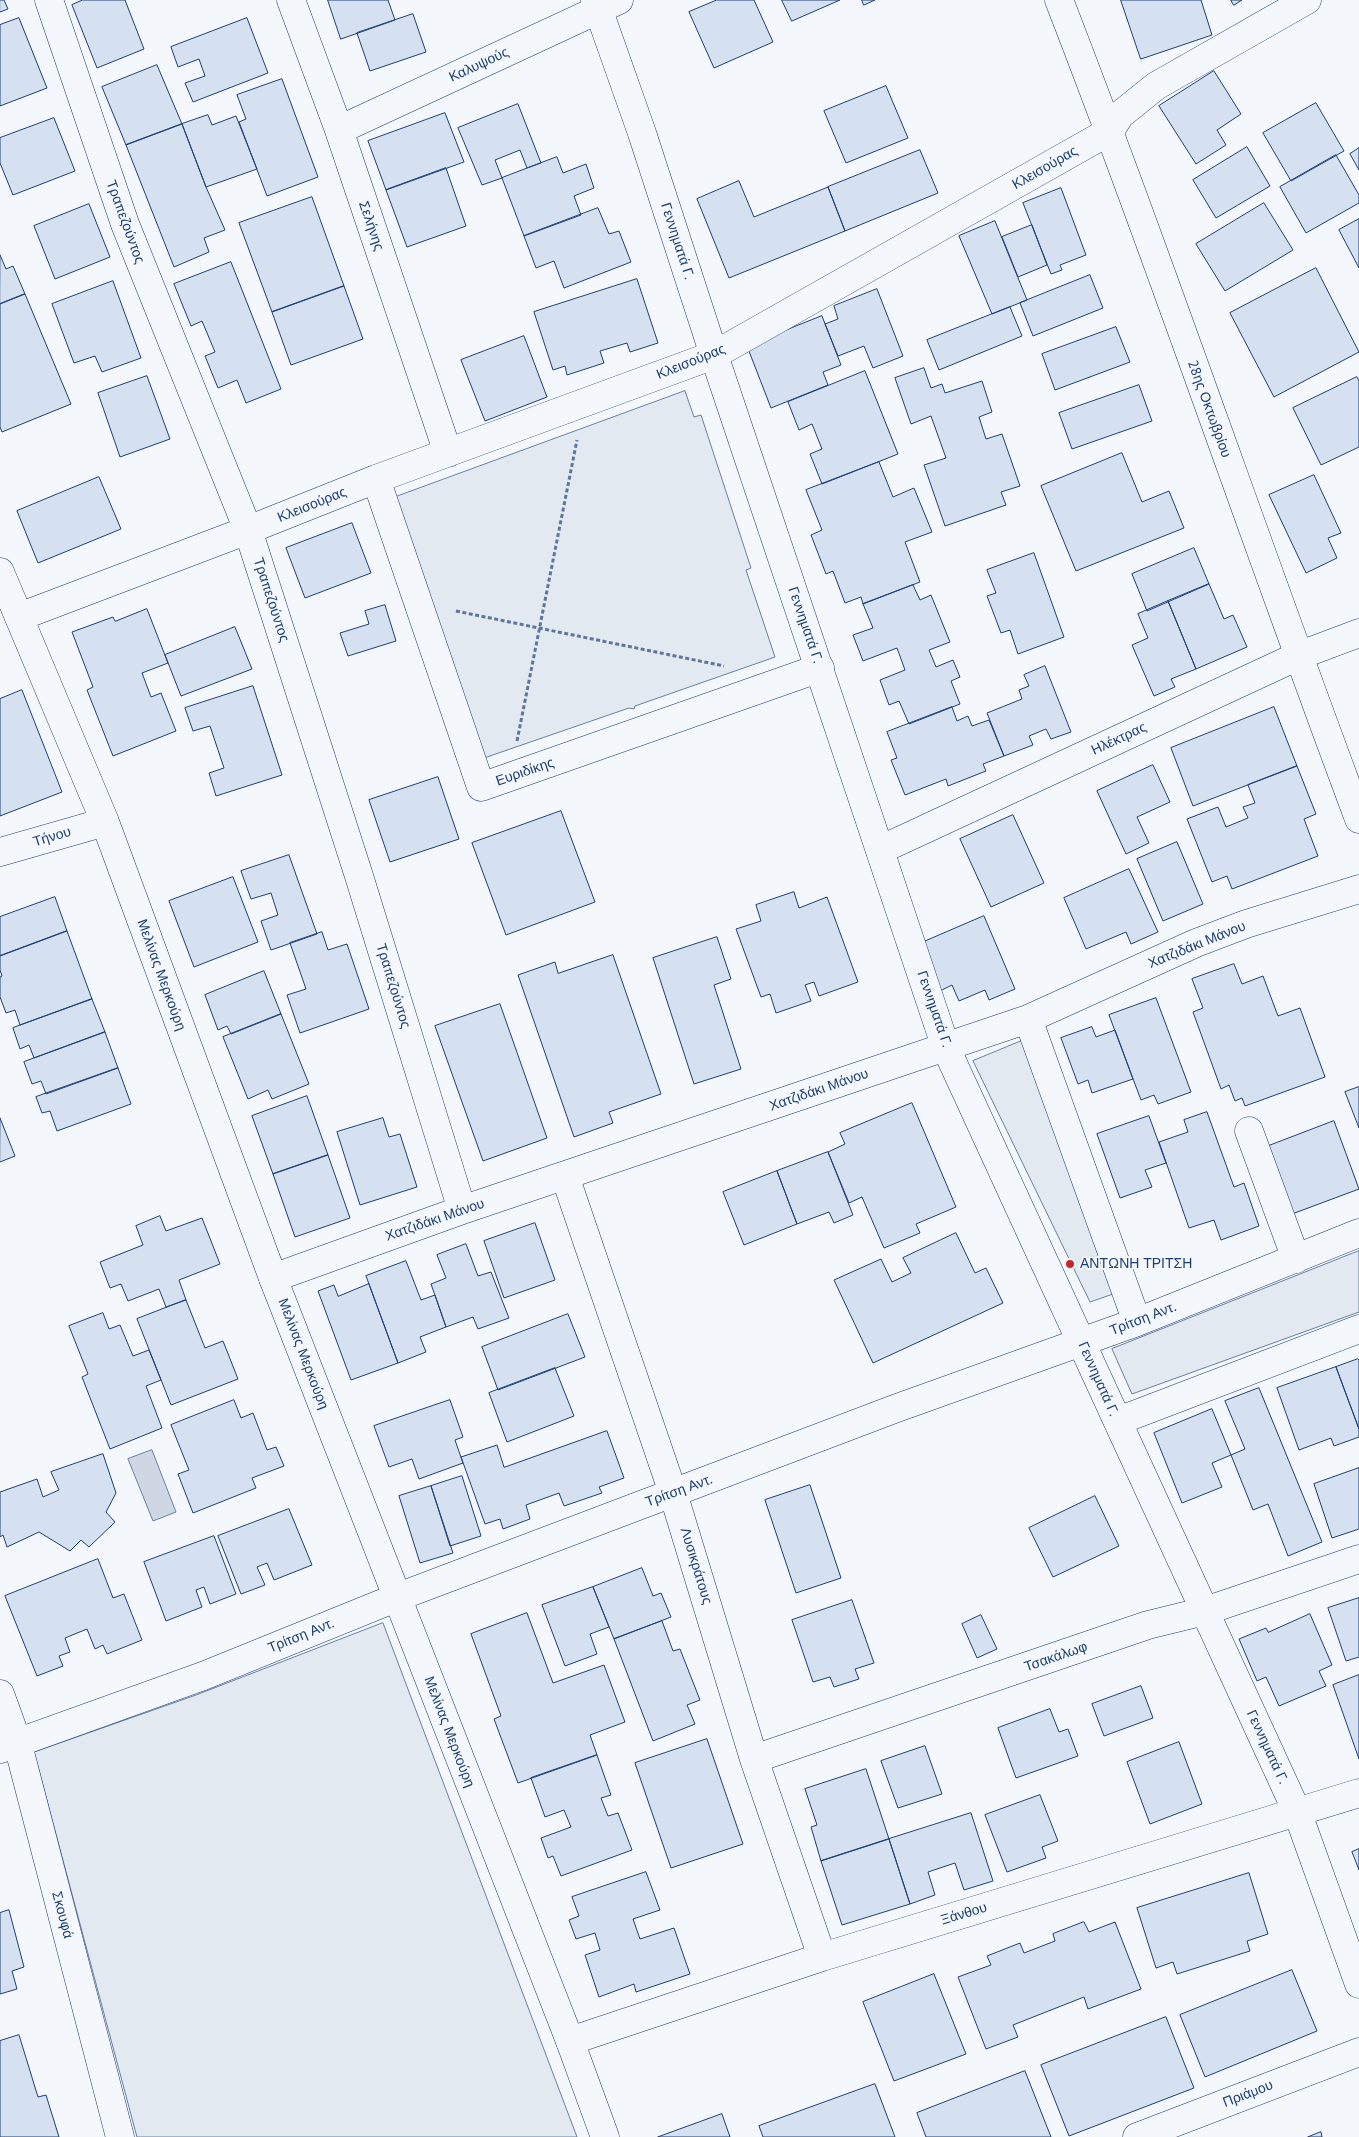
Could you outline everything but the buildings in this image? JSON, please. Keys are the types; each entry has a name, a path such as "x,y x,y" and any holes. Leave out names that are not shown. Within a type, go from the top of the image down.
{"street":[{"name":"Τραπεζούντος","path":"49,0 125,224 248,530 356,867 462,1210"},
{"name":"Σελήνης","path":"291,0 339,130 448,453"},
{"name":"28ης Οκτωβρίου","path":"1059,0 1110,131 1298,656 1359,819"},
{"name":"Κλεισούρας","path":"19,616 248,530 376,479 714,355 1110,131 1120,115 1156,86 1307,0"},
{"name":"Καλυψούς","path":"339,130 604,3"},
{"name":"Γεννηματά Γ.","path":"604,3 642,133 714,355 946,1048 1298,1814 1359,1984"},
{"name":"Ευριδίκης","path":"376,479 481,787 820,668"},
{"name":"Μελίνας Μερκούρη","path":"0,572 104,822 273,1278 570,2041 605,2137"},
{"name":"Ηλέκτρας","path":"880,850 1298,656 1359,633"},
{"name":"Τήνου","path":"0,852 104,822"},
{"name":"Χατζιδάκι Μάνου","path":"273,1278 462,1210 1028,1019 1204,940 1246,924 1359,889"},
{"path":"1028,1019 1137,1322"},
{"path":"1249,1131 1296,1259"},
{"name":"Λυσικράτους","path":"565,1176 673,1492 754,1759 822,1958"},
{"name":"Τρίτση Αντ.","path":"9,1745 203,1676 398,1597 997,1371 1137,1322 1359,1234"},
{"path":"1118,1421 1359,1329"},
{"name":"Τσακάλωφ","path":"754,1759 1148,1626 1204,1611 1359,1559"},
{"name":"Σκουφά","path":"0,1694 9,1745 120,2137"},
{"name":"Ξάνθου","path":"570,2041 822,1958 1298,1814 1359,1793"},
{"name":"Πριάμου","path":"1137,2137 1359,2052"}],"path":[{"path":"510,777 584,403"},
{"path":"418,603 730,668"}],"shaded area":[{"path":"685,391 694,417 701,415 751,568 746,570 775,657 635,706 634,709 629,708 484,758 393,498"},
{"path":"1024,1040 1116,1293 1090,1302 973,1061"},
{"path":"1359,1251 1359,1312 1132,1394 1112,1349"},
{"path":"152,1450 176,1512 153,1521 128,1459"},
{"path":"383,1623 577,2137 137,2137 34,1752 196,1695"}],"place":[{"name":"ΑΝΤΩΝΗ ΤΡΙΤΣΗ","path":"1070,1264"}]}
